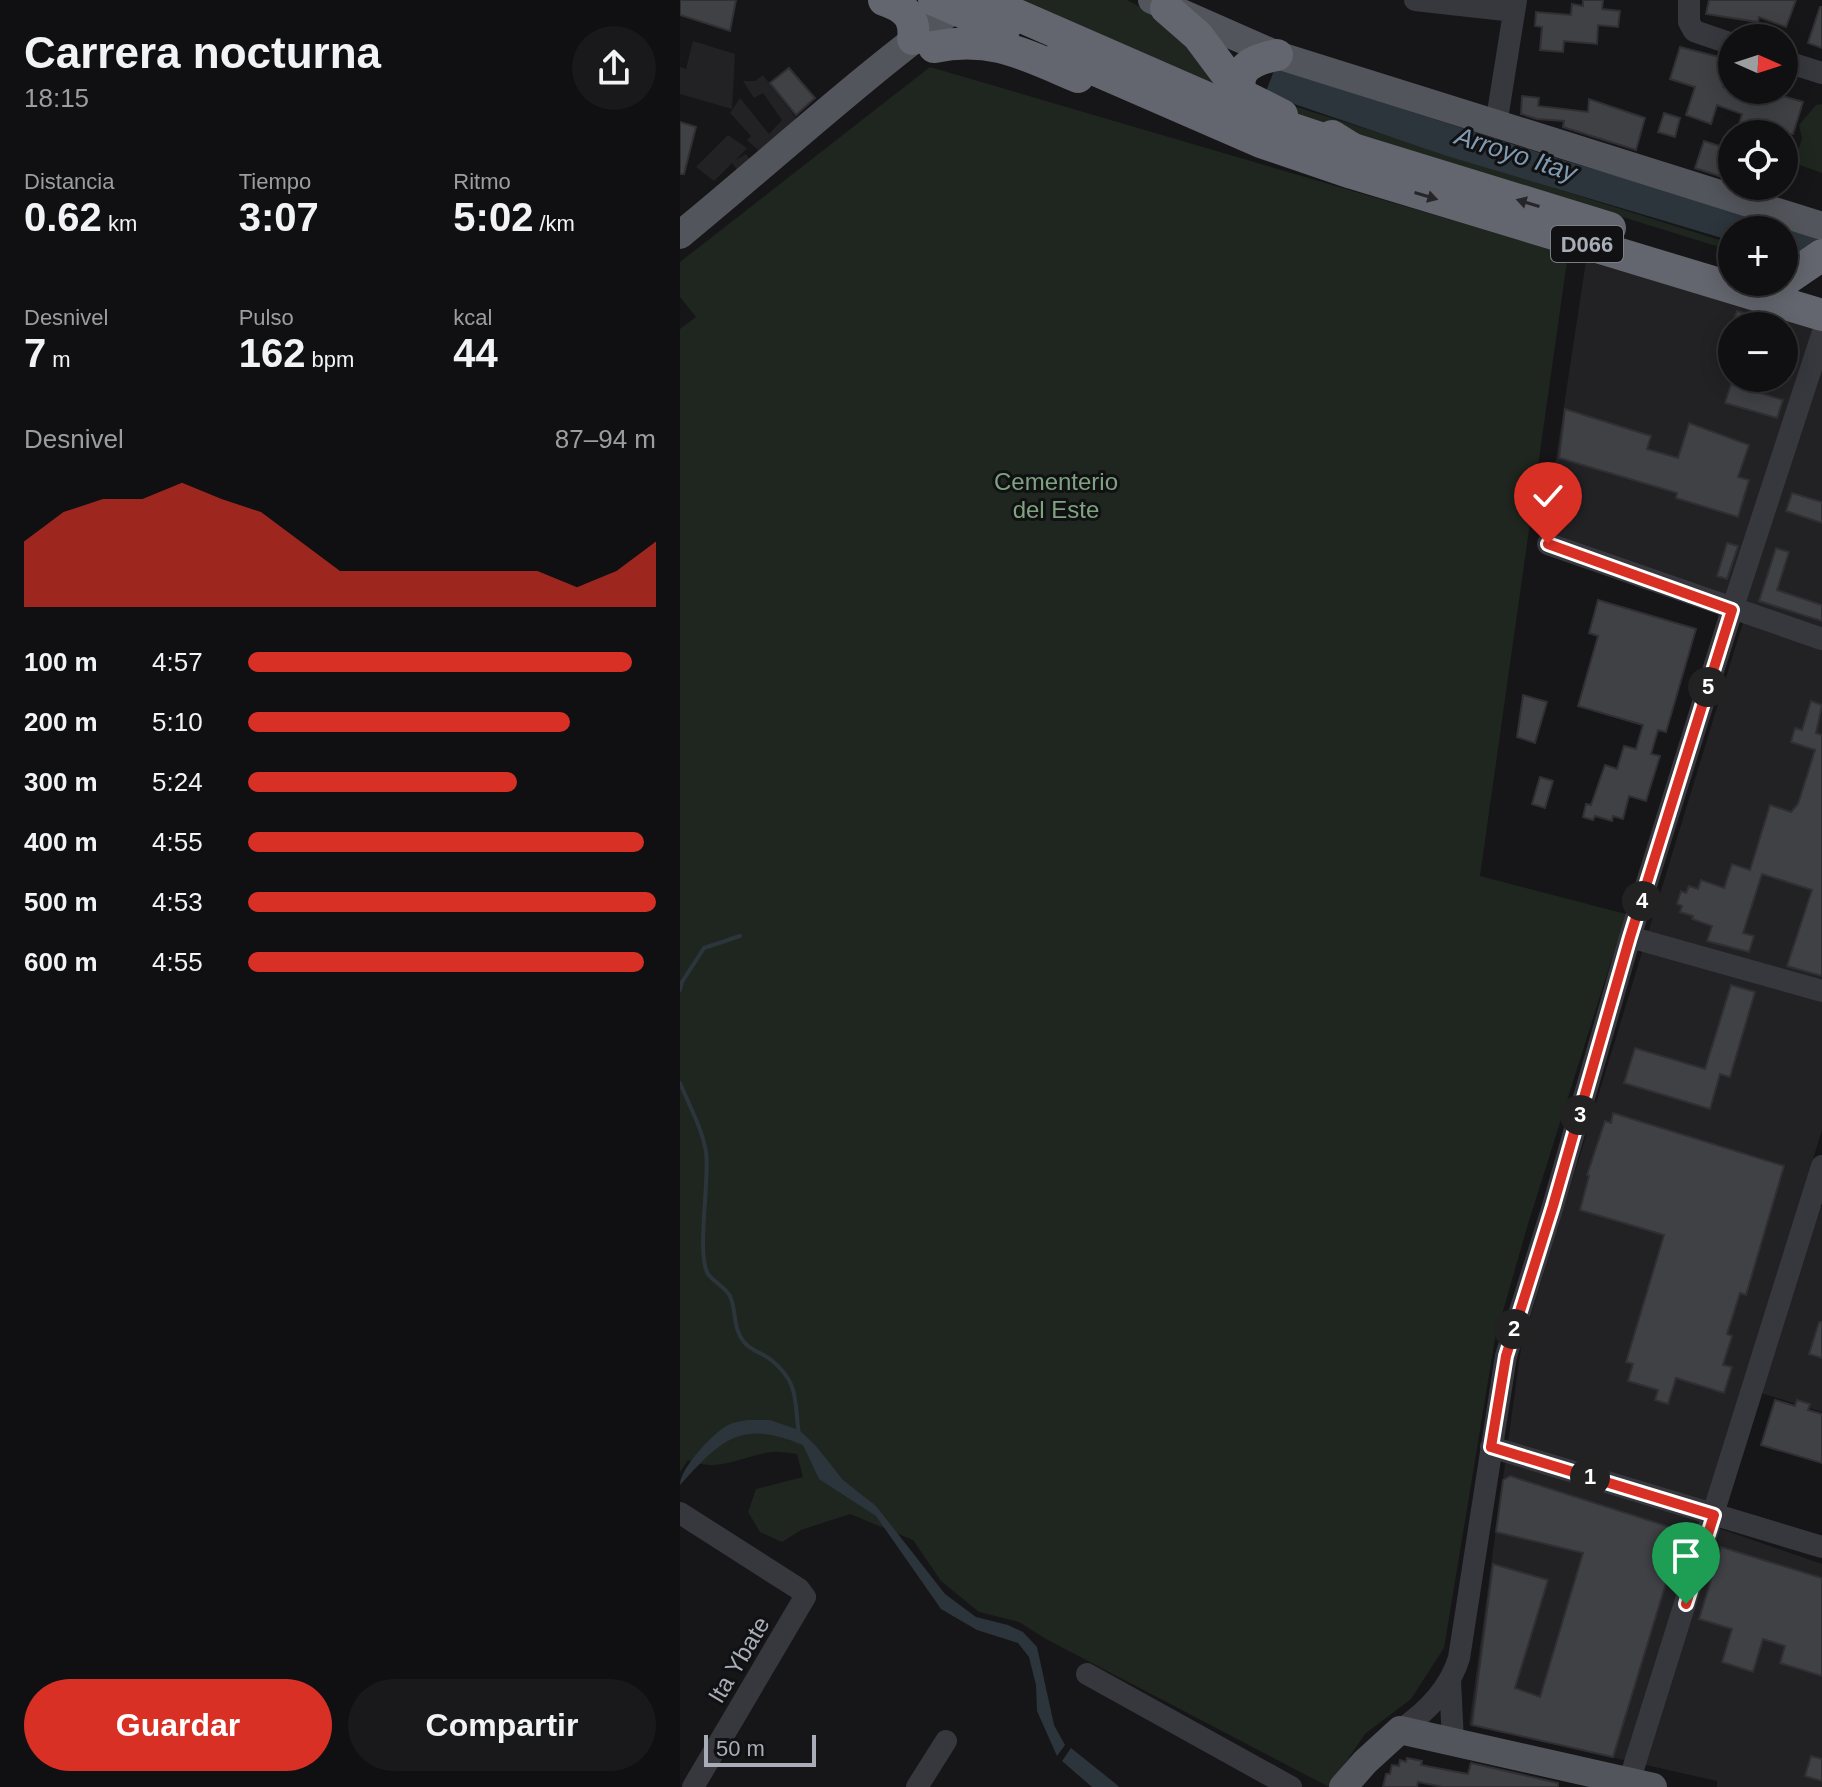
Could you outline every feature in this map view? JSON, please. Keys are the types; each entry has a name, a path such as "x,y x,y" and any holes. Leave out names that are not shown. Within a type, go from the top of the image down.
{"highway":[{"name":"D066","path":"934,0 1261,142 1352,161 1718,261"},
{"name":"D066","path":"983,0 1352,161 1822,315"},
{"path":"901,1 923,43 996,45 1284,159 1352,161"},
{"path":"1159,4 1198,36 1242,95 1329,135 1352,161"},
{"path":"1242,95 1238,86 1242,71 1250,62 1277,55"},
{"path":"1798,271 1822,255"},
{"path":"1798,285 1822,292"}],"main road":[{"path":"923,43 967,0"},
{"path":"680,235 792,143 837,100 923,43 1004,0"},
{"path":"1159,4 1277,55 1822,226"},
{"path":"1343,1787 1400,1730 1641,1785"}],"street":[{"path":"1415,0 1515,6 1496,125"},
{"path":"1689,0 1689,22 1694,31 1718,39"},
{"path":"1798,65 1822,73"},
{"path":"1400,1730 1430,1707 1450,1680 1459,1658 1506,1356 1553,1206 1630,937 1822,335"},
{"path":"1548,544 1822,639"},
{"path":"1630,937 1822,991"},
{"path":"1641,1785 1714,1515 1822,1166"},
{"path":"1491,1447 1822,1547"},
{"name":"Ita Ybate","path":"680,1513 804,1593 804,1600 693,1787"},
{"path":"1087,1674 1291,1787"},
{"path":"1450,1680 1453,1742"},
{"path":"917,1787 946,1741"}],"shaded area":[{"path":"693,41 735,54 732,109 680,94 680,67 686,69"},
{"path":"763,75 798,121 760,152 747,140 751,136 730,113 740,98 769,134 782,120 763,93 754,98 743,81 755,81"},
{"path":"728,135 747,148 736,160 746,154 751,162 738,171 732,163 714,181 696,167"},
{"path":"1586,261 1763,312 1718,312 1718,392 1798,392 1798,322 1822,329 1822,1130 1800,1201 1822,1207 1822,1412 1748,1389 1709,1525 1822,1564 1822,1787 1717,1787 1717,1781 1469,1725 1521,1348 1748,606 1545,531"}],"green space":[{"path":"1127,0 1170,23 1216,85 1022,2"},
{"name":"Cementerio del Este","path":"930,67 1568,254 1480,876 1626,914 1495,1339 1444,1648 1411,1699 1365,1734 1329,1787 1019,1622 979,1612 941,1581 913,1540 850,1514 801,1530 782,1542 760,1532 748,1512 756,1489 803,1477 797,1454 771,1452 709,1465 688,1460 680,1472 680,329 696,317 680,297 680,262"},
{"path":"1271,99 1718,240 1718,247 1320,123 1286,110"},
{"path":"1822,104 1822,173 1798,164 1802,138 1799,125 1816,105"}],"water":[{"name":"Arroyo Itay","path":"1275,68 1559,159 1754,216 1718,216 1718,237 1447,156 1265,94"},
{"path":"1798,229 1822,236 1822,241 1798,258"},
{"path":"748,1420 770,1420 799,1430 843,1480 876,1506 945,1594 976,1617 1023,1632 1037,1647 1054,1725 1065,1745 1057,1756 1037,1711 1036,1685 1029,1657 1018,1643 977,1630 941,1609 876,1516 819,1479 803,1445 764,1434 734,1438 708,1456 680,1485 691,1461 714,1435 728,1425"},
{"path":"1071,1748 1119,1787 1092,1787 1062,1761"}],"building":[{"path":"680,0 736,0 730,31 680,15"},
{"path":"1583,0 1603,0 1602,9 1620,11 1618,27 1598,25 1597,44 1564,41 1563,52 1540,50 1542,27 1535,26 1536,12 1571,15 1572,4 1583,6"},
{"path":"1709,0 1796,0 1787,24 1759,17 1758,22 1706,14"},
{"path":"1822,7 1822,48 1808,43"},
{"path":"1680,47 1718,57 1718,104 1803,102 1797,120 1740,120 1742,114 1717,105 1711,124 1686,115 1695,87 1670,79"},
{"path":"789,68 815,98 796,115 770,83"},
{"path":"1522,96 1539,98 1538,106 1588,112 1589,99 1645,118 1636,150 1563,127 1564,121 1521,114"},
{"path":"1664,113 1680,118 1675,137 1658,132"},
{"path":"680,122 696,127 684,174 680,174"},
{"path":"1704,141 1718,146 1718,176 1695,168"},
{"path":"1728,392 1757,392 1783,400 1777,418 1725,403"},
{"path":"1565,409 1651,436 1647,449 1678,458 1689,423 1749,445 1738,477 1749,480 1738,517 1676,498 1677,493 1559,458"},
{"path":"1792,493 1822,502 1822,523 1786,511"},
{"path":"1727,543 1738,546 1727,579 1717,576"},
{"path":"1776,548 1789,552 1777,590 1822,605 1822,621 1759,601"},
{"path":"1598,600 1696,629 1666,732 1658,730 1651,754 1660,756 1646,801 1629,796 1623,819 1613,816 1612,821 1595,816 1593,820 1583,817 1586,804 1591,805 1605,765 1617,769 1624,746 1636,749 1643,725 1578,706 1598,636 1589,633"},
{"path":"1523,695 1547,702 1535,743 1517,737"},
{"path":"1811,701 1822,705 1816,733 1822,735 1822,976 1787,966 1812,890 1762,874 1743,933 1754,936 1749,952 1707,941 1712,926 1680,912 1682,906 1677,904 1681,891 1686,893 1689,886 1698,889 1701,880 1724,888 1732,864 1750,870 1770,805 1791,812 1798,804 1815,750 1791,742 1795,728 1802,730"},
{"path":"1540,777 1553,781 1545,808 1532,804"},
{"path":"1731,985 1755,992 1730,1077 1720,1074 1710,1109 1624,1083 1635,1048 1705,1069"},
{"path":"1613,1113 1784,1166 1746,1295 1740,1293 1727,1334 1732,1336 1723,1365 1732,1367 1724,1393 1676,1378 1668,1404 1655,1400 1658,1390 1628,1381 1633,1364 1626,1362 1664,1235 1580,1210 1587,1175 1605,1121 1611,1123"},
{"path":"1819,1322 1822,1322 1822,1358 1809,1354"},
{"path":"1775,1400 1795,1406 1797,1400 1810,1404 1808,1410 1822,1414 1822,1463 1761,1445"},
{"path":"1510,1476 1676,1529 1680,1537 1613,1757 1472,1725 1493,1564 1548,1580 1515,1688 1540,1697 1583,1553 1496,1532 1503,1480"},
{"path":"1721,1547 1822,1578 1822,1676 1780,1663 1785,1646 1763,1639 1753,1672 1722,1662 1732,1629 1699,1619"},
{"path":"1811,1756 1822,1759 1822,1781 1805,1776"},
{"path":"1407,1758 1422,1761 1421,1765 1468,1774 1471,1763 1558,1783 1558,1787 1443,1787 1418,1782 1417,1787 1383,1787 1392,1765 1399,1766 1400,1760 1406,1762"}],"waterway":[{"path":"680,990 704,948 740,936"},
{"path":"680,1083 706,1152 703,1251 708,1274 730,1296 738,1331 744,1342 770,1359 791,1384 799,1435"}],"route":[{"path":"1548,544 1732,610 1630,937 1553,1206 1506,1356 1491,1447 1714,1515 1686,1604"}]}
